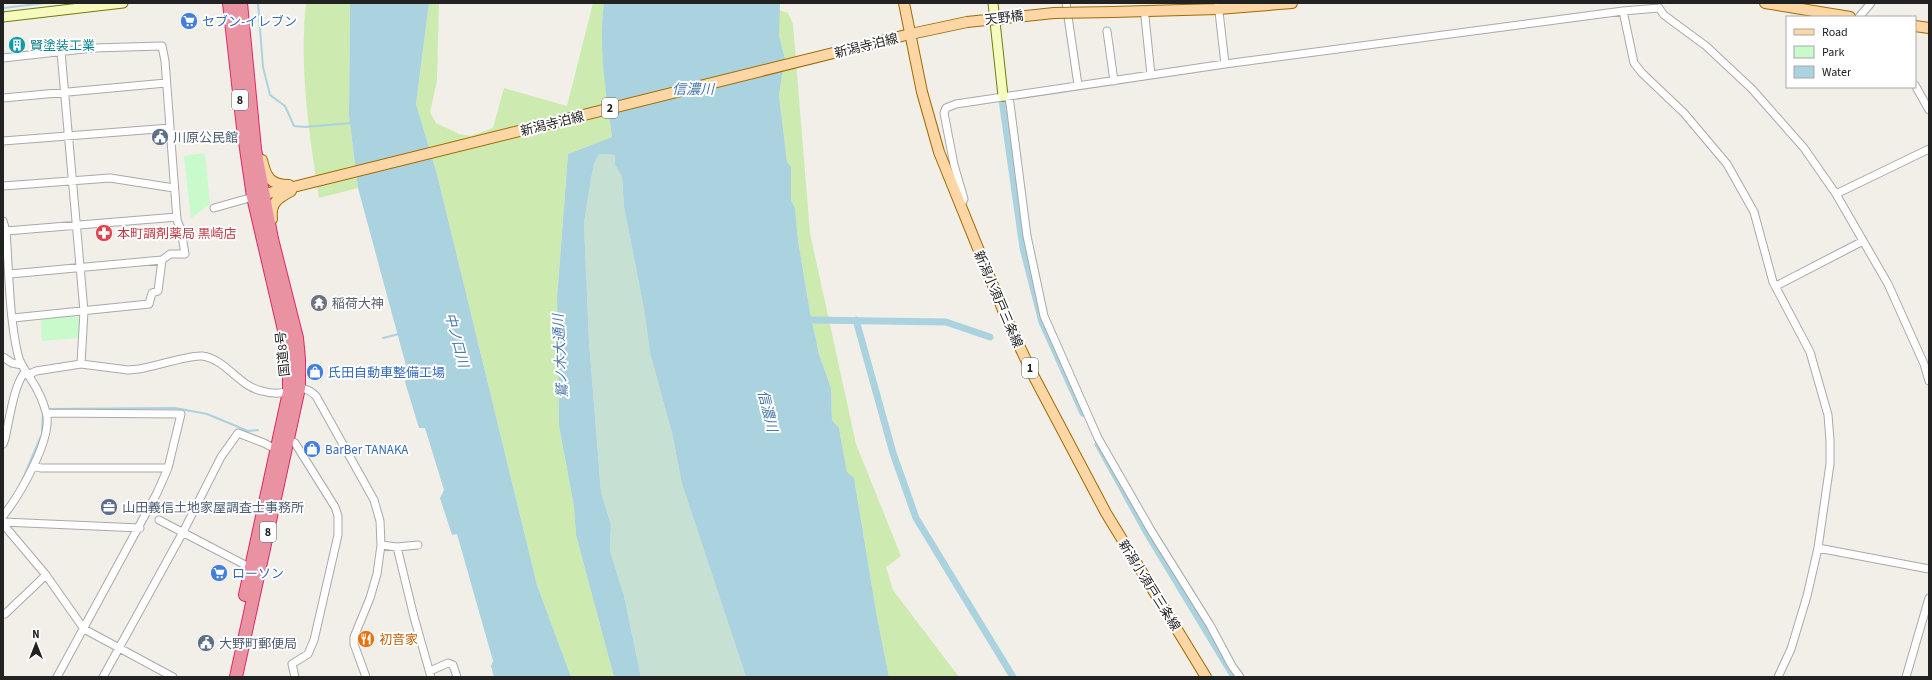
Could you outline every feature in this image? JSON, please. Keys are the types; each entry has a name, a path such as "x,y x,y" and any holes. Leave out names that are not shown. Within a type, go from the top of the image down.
{"highway":[{"name":"国道8号","path":"229,3 243,128 286,336 294,390 277,450 229,677"},
{"name":"国道8号","path":"236,677 288,439 299,358 297,338 271,233 258,196 254,134 240,3"}],"main road":[{"name":"新潟小須戸三条線","path":"904,3 908,35 922,92 940,152 960,207 1005,315 1032,373 1106,513 1206,677"},
{"name":"2","path":"1218,6 1292,3"},
{"path":"1770,3 1845,16"},
{"name":"天野橋","path":"967,22 1054,13 1113,12 1218,6"},
{"name":"新潟寺泊線","path":"258,196 908,35 967,22"},
{"path":"1916,26 1929,28"},
{"path":"254,134 259,141 262,161 267,176 279,185 300,186"},
{"path":"271,233 273,229 271,212 274,203 283,195 300,186"}],"street":[{"path":"3,17 123,3"},
{"path":"993,3 1027,236 1044,316 1098,438 1152,532 1210,625 1232,666 1240,677"},
{"path":"1066,3 1078,85"},
{"path":"1860,16 1871,3"},
{"path":"1218,6 1225,64"},
{"path":"960,207 964,199 954,165 944,113 946,108 956,104 1225,64 1660,6 1664,15 1706,46 1752,89 1804,148 1836,194 1888,284 1924,364 1929,381"},
{"path":"1623,11 1634,63 1642,73 1684,113 1727,164 1754,212 1773,282 1810,352 1828,415 1830,464 1818,548 1808,596 1791,649 1778,677"},
{"path":"1145,17 1152,75"},
{"path":"1107,31 1114,81"},
{"path":"3,58 93,48 162,46 170,128 176,217 181,230 185,254 170,254 162,260 10,274"},
{"path":"61,52 66,93 84,311 81,364"},
{"path":"3,98 166,84"},
{"path":"1916,87 1929,110"},
{"path":"3,142 170,128"},
{"path":"1836,194 1929,149"},
{"path":"3,186 110,178 174,188"},
{"path":"214,208 258,196"},
{"path":"6,231 176,217"},
{"path":"3,221 6,231 13,318 18,355 46,413 45,436 33,466 17,498 3,516"},
{"path":"1776,286 1863,241"},
{"path":"13,318 149,304 152,293 158,291 162,260"},
{"path":"3,357 25,370 36,371 81,364 128,370 139,369 200,356 216,360 250,387 260,391 306,389 316,396 374,500 380,521 382,545 377,574 370,598 354,637 354,644 366,677"},
{"path":"3,444 6,440 18,384 21,375 25,370"},
{"path":"46,413 181,414 168,468 140,528 57,677"},
{"path":"103,677 183,532 221,457 238,433 264,443 277,450"},
{"path":"288,439 295,443 335,507 338,516 338,535 314,640 308,654 292,664 295,677"},
{"path":"33,466 41,468 168,468"},
{"path":"159,520 251,568"},
{"path":"3,523 140,528"},
{"path":"3,523 46,575 84,629 173,677"},
{"path":"382,545 397,547 418,545"},
{"path":"397,547 430,674 448,663 453,665 458,677"},
{"path":"1818,548 1929,569"},
{"path":"5,614 46,575"},
{"path":"1906,677 1929,598"}],"green space":[{"path":"306,3 350,3 349,116 358,188 319,198 304,77 304,28"},
{"path":"429,3 439,3 437,81 430,112 436,123 459,134 471,136 493,128 504,88 567,106 593,3 604,3 602,20 603,54 612,137 568,154 557,298 559,426 574,507 576,535 614,677 571,677 537,585 437,174 416,104"},
{"path":"779,10 788,13 793,24 810,233 856,444 901,556 886,567 893,590 959,677 889,677 877,617 854,478 847,473 839,428 832,420 831,388 819,354 810,312 798,240 795,208 791,200 791,167 787,162 779,95 785,59 779,35"},
{"path":"205,153 210,204 191,218 184,156"},
{"path":"599,154 615,155 615,165 622,176 624,207 644,309 650,353 672,433 682,484 746,677 641,677 624,596 610,551 611,525 601,492 589,341 584,223 594,164"},
{"path":"76,316 80,320 79,338 42,341 41,319"}],"water":[{"name":"中ノ口川","path":"350,3 429,3 416,104 437,174 537,585 571,677 494,677 491,666 493,661 457,534 452,535 440,498 444,490 425,428 419,428 405,382 408,373 358,188 349,116"},
{"name":"信濃川","path":"604,3 780,3 779,35 785,59 779,95 787,162 791,167 791,200 795,208 798,240 810,312 819,354 831,388 832,420 839,428 847,472 854,478 877,617 889,677 746,677 682,484 672,433 650,353 644,309 624,207 622,176 615,165 615,155 599,154 594,164 584,223 589,341 601,492 611,525 610,551 624,596 641,677 614,677 576,535 574,507 559,426 557,298 568,154 612,137 602,53 602,20"}],"waterway":[{"path":"3,8 46,3"},
{"path":"258,3 263,67 270,95 285,106 294,126 305,127 351,123"},
{"path":"1002,100 1023,248 1042,322 1083,413"},
{"path":"812,320 946,322 990,337"},
{"path":"856,320 893,453 916,518 1013,677"},
{"path":"383,338 399,334"},
{"path":"47,409 175,408 207,414 248,431 258,430"},
{"path":"42,432 43,411"},
{"path":"22,481 41,436"},
{"path":"1098,444 1147,533 1234,677"}],"place":[{"name":"セブン-イレブン","path":"189,21"},
{"name":"賢塗装工業","path":"17,45"},
{"name":"川原公民館","path":"160,137"},
{"name":"本町調剤薬局 黒崎店","path":"104,233"},
{"name":"稲荷大神","path":"319,303"},
{"name":"氏田自動車整備工場","path":"315,372"},
{"name":"BarBer TANAKA","path":"312,449"},
{"name":"山田義信土地家屋調査士事務所","path":"109,507"},
{"name":"ローソン","path":"219,573"},
{"name":"初音家","path":"366,639"},
{"name":"大野町郵便局","path":"206,643"}],"water label":[{"name":"鷲ノ木大通川","path":"560,356"}]}
